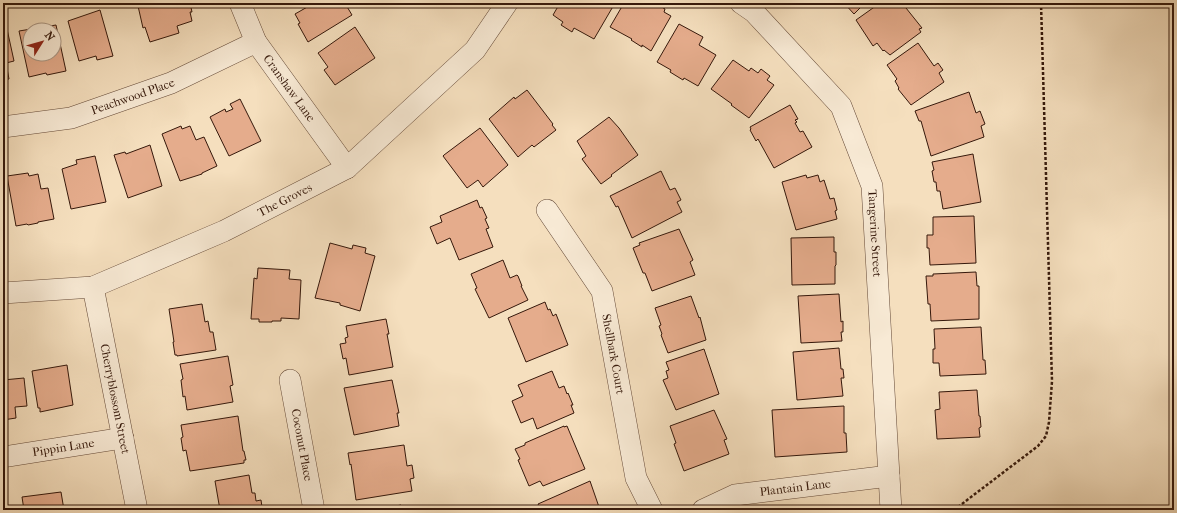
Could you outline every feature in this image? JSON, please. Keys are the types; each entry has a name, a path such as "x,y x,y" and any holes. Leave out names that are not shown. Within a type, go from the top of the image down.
{"street":[{"name":"Cranshaw Lane","path":"240,3 256,42 347,168"},
{"name":"The Groves","path":"3,293 93,287 224,231 347,168 475,50 507,3"},
{"name":"Tangerine Street","path":"751,6 841,106 872,186 891,510"},
{"name":"Peachwood Place","path":"3,128 71,118 171,83 256,42"},
{"name":"Shellbark Court","path":"547,210 602,291 636,478 652,510"},
{"name":"Cherryblossom Street","path":"93,287 137,510"},
{"name":"Coconut Place","path":"290,380 314,510"},
{"name":"Pippin Lane","path":"3,457 123,438"},
{"name":"Plantain Lane","path":"704,510 735,495 889,476"}],"path":[{"path":"954,510 1038,446 1046,436 1049,422 1052,373 1042,3"}],"water":[{"path":"1171,3 1174,3 1174,510 1172,510"}],"building":[{"path":"149,3 190,3 192,21 177,26 179,33 150,42 145,27 143,28 138,6"},
{"path":"307,3 346,3 352,15 308,42 298,24 300,23 295,14 309,6"},
{"path":"560,3 615,3 594,39 574,28 572,32 561,25 563,22 553,15"},
{"path":"624,3 650,3 654,5 655,3 665,9 664,12 671,16 651,51 610,27"},
{"path":"844,3 865,3 854,14"},
{"path":"880,3 898,3 900,5 902,3 922,28 919,29 921,32 890,55 884,50 883,51 877,43 873,46 856,20"},
{"path":"100,10 113,56 97,60 96,56 79,61 68,21"},
{"path":"679,24 703,37 699,45 716,55 698,86 684,78 683,80 670,72 671,70 657,62"},
{"path":"355,27 375,58 335,85 324,70 328,67 318,53"},
{"path":"7,29 14,61 6,63 9,79 3,80 3,30"},
{"path":"19,31 22,31 22,45"},
{"path":"918,43 934,66 938,63 943,70 939,73 944,82 911,105 898,89 899,88 895,81 897,79 887,65"},
{"path":"62,53 66,71 47,75 46,73 29,77 26,62 62,62"},
{"path":"733,60 749,71 751,68 758,73 761,69 770,76 767,80 774,85 749,118 711,89"},
{"path":"527,90 556,130 534,147 532,145 518,157 489,119 514,97 515,99"},
{"path":"969,92 976,113 980,111 985,124 981,126 984,137 931,156 921,121 919,121 915,111"},
{"path":"240,99 261,141 229,156 210,117 225,109 226,112 233,109 230,104"},
{"path":"790,105 798,119 795,120 797,122 795,123 800,132 803,131 812,147 774,168 758,139 756,141 750,127"},
{"path":"609,117 619,128 638,155 601,184 582,159 586,156 577,141"},
{"path":"181,126 182,129 190,126 196,140 204,137 217,166 202,174 180,181 162,134"},
{"path":"480,128 508,165 483,187 478,180 467,188 443,156"},
{"path":"150,145 162,186 128,198 114,155 125,152 126,154"},
{"path":"973,154 981,202 943,209 940,191 937,191 936,182 934,182 932,162"},
{"path":"95,156 106,202 71,209 62,169 77,164 76,160"},
{"path":"661,171 670,190 675,188 681,200 677,202 682,212 632,238 618,206 616,207 610,196"},
{"path":"28,173 29,176 38,174 41,189 48,188 54,219 16,226 7,176"},
{"path":"806,175 807,178 818,175 820,182 824,180 830,199 834,198 837,210 835,211 837,219 796,230 782,182"},
{"path":"477,200 480,208 482,207 487,218 485,219 489,228 486,229 493,247 459,260 450,238 437,244 430,227 442,222 440,216"},
{"path":"974,216 976,263 930,265 929,248 927,248 927,235 933,235 933,217"},
{"path":"679,229 693,260 690,262 695,275 652,291 633,248 640,245 639,243"},
{"path":"834,237 834,252 836,252 835,284 792,285 791,238"},
{"path":"330,243 352,249 353,245 366,248 365,253 375,256 360,311 340,305 340,303 315,298"},
{"path":"503,260 510,278 517,275 518,276 528,300 489,318 475,289 477,288 471,274"},
{"path":"258,268 290,270 289,279 301,280 299,319 281,318 281,321 259,322 259,319 251,319 254,278 257,279"},
{"path":"976,272 977,286 979,286 979,319 931,321 926,276 933,276 933,274"},
{"path":"839,294 841,322 843,321 843,332 841,332 842,341 801,343 798,296"},
{"path":"691,296 699,318 700,317 706,340 668,353 661,335 659,326 661,325 655,308"},
{"path":"545,302 548,310 550,309 553,316 556,314 568,345 526,362 508,318"},
{"path":"202,304 205,322 208,321 210,332 213,332 216,350 177,356 175,355 169,309"},
{"path":"386,319 393,367 349,375 346,358 343,359 340,344 346,343 345,338 348,337 346,326"},
{"path":"981,327 983,360 985,360 986,374 940,376 939,363 933,363 933,349 935,349 934,329"},
{"path":"839,348 841,369 843,369 844,378 841,378 843,396 797,400 793,352"},
{"path":"704,349 719,394 676,410 663,380 668,378 666,371 669,370 666,362"},
{"path":"228,356 233,385 230,386 233,402 187,410 185,396 183,397 181,380 183,379 180,364"},
{"path":"67,365 73,405 40,412 32,371"},
{"path":"552,371 559,388 564,386 567,394 568,393 573,405 571,405 574,413 537,429 533,418 521,423 512,401 523,396 518,385"},
{"path":"24,378 27,406 15,407 16,418 3,420 3,380"},
{"path":"392,380 399,413 397,413 399,426 354,435 344,388"},
{"path":"977,390 981,427 979,428 980,437 937,439 935,410 940,409 939,392"},
{"path":"844,406 844,433 846,433 847,452 775,457 772,410"},
{"path":"714,410 727,439 724,440 729,454 684,471 674,444 676,443 670,426"},
{"path":"238,416 243,451 246,460 244,460 244,463 190,471 186,450 183,451 181,425"},
{"path":"564,426 567,426 585,469 543,486 540,481 529,486 515,449"},
{"path":"404,445 407,466 412,465 414,478 410,479 412,491 356,500 348,453"},
{"path":"249,475 252,493 255,493 256,501 261,500 261,510 220,510 215,481"},
{"path":"590,481 599,507 601,506 602,510 541,510 538,504"},
{"path":"61,492 64,510 24,510 22,497"},
{"path":"401,505 402,510 374,510"}]}
